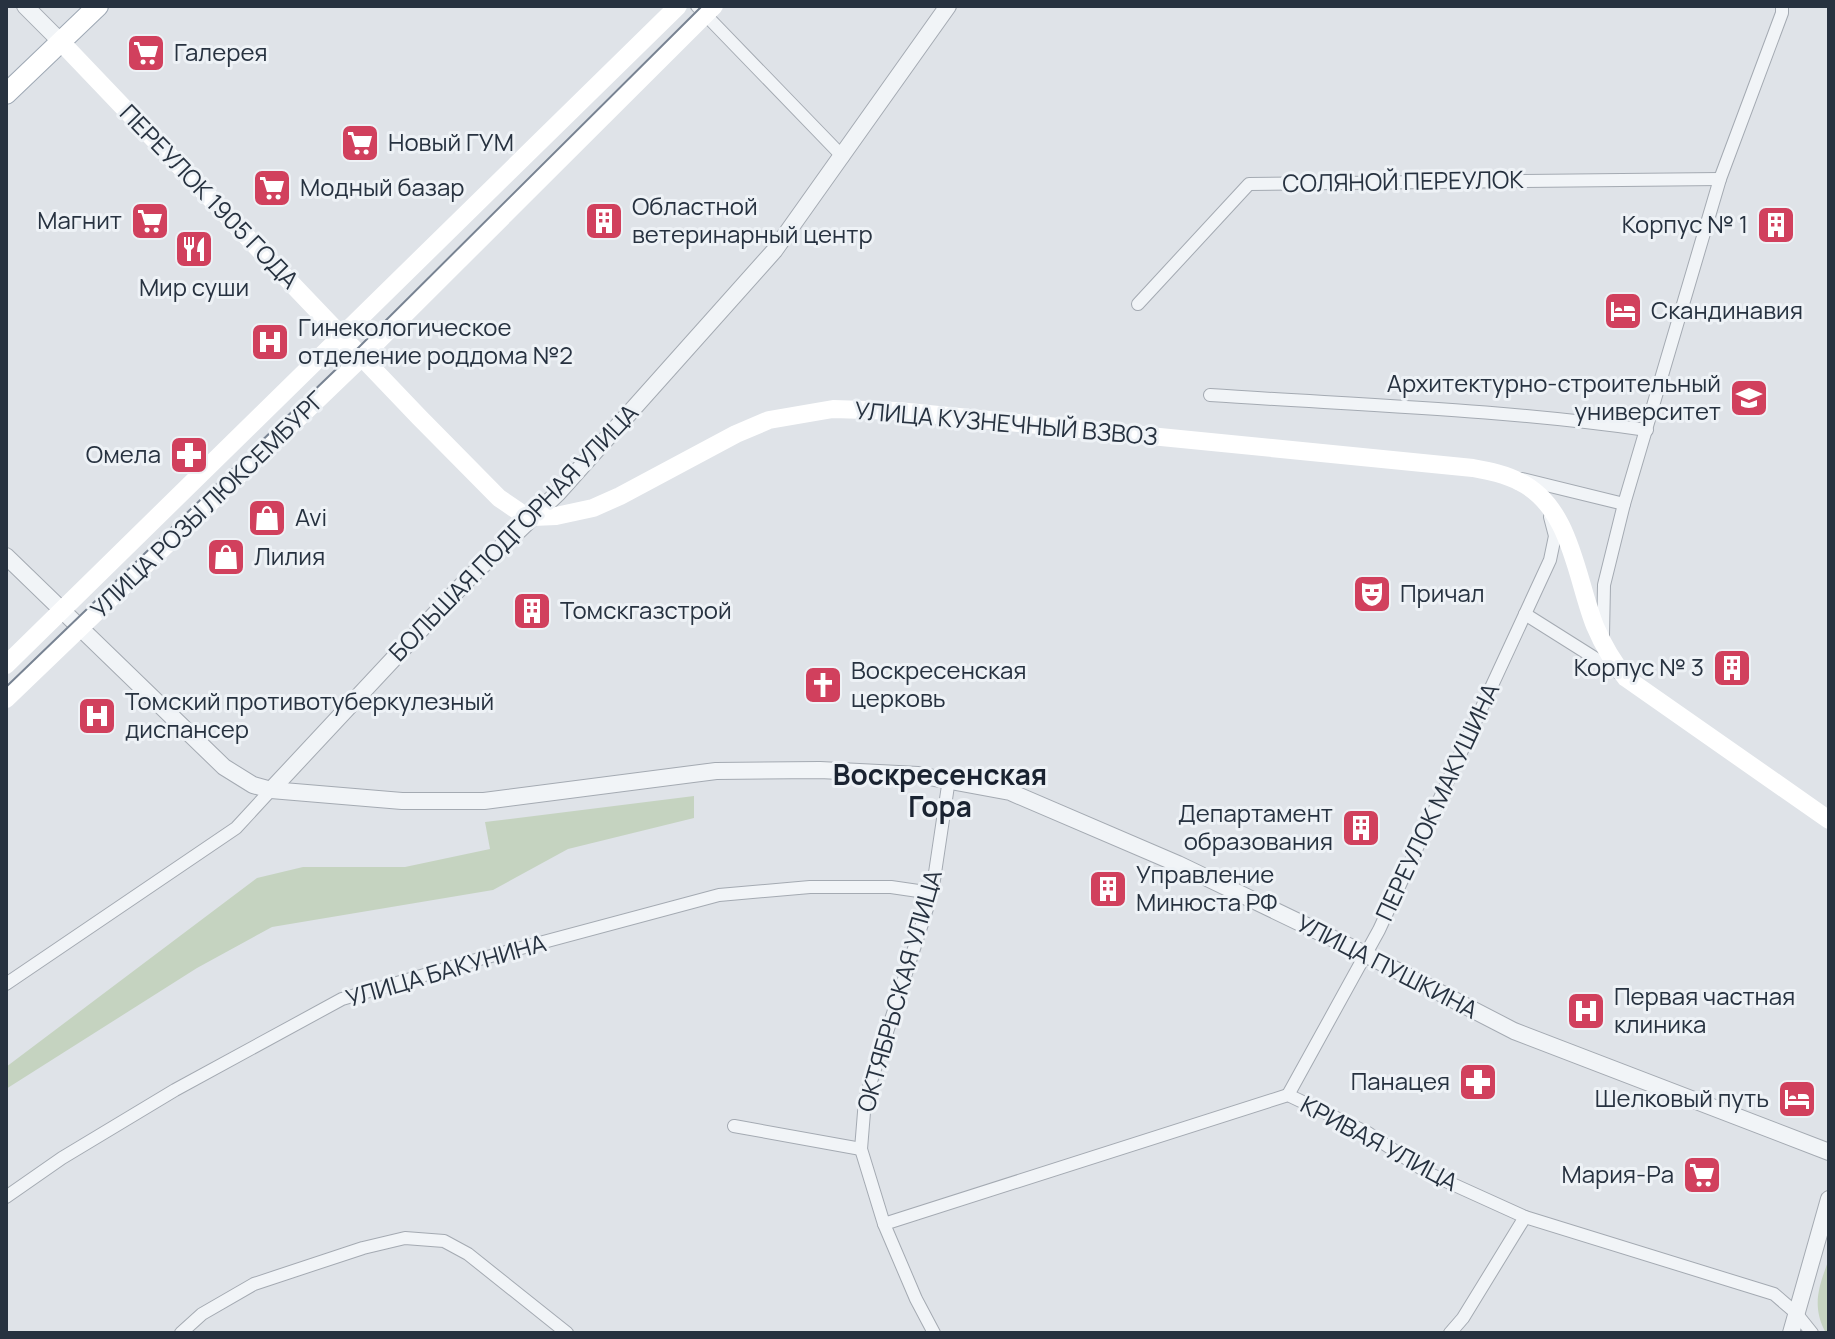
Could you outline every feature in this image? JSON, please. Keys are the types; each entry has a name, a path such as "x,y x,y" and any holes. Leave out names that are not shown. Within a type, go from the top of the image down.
{"main road":[{"path":"6,94 98,6"},
{"name":"УЛИЦА РОЗЫ ЛЮКСЕМБУРГ","path":"6,665 678,6"},
{"name":"УЛИЦА РОЗЫ ЛЮКСЕМБУРГ","path":"6,699 362,357 706,9"},
{"name":"ПЕРЕУЛОК 1905 ГОДА","path":"61,42 499,498 533,517"},
{"name":"УЛИЦА КУЗНЕЧНЫЙ ВЗВОЗ","path":"533,517 593,508 758,425 792,415 833,409 898,411 1473,468 1522,482 1543,500"},
{"path":"1543,500 1567,538 1587,604 1604,645 1626,678 1829,820"}],"street":[{"name":"ПЕРЕУЛОК 1905 ГОДА","path":"25,6 61,42"},
{"name":"БОЛЬШАЯ ПОДГОРНАЯ УЛИЦА","path":"6,984 236,828 467,580 558,493 774,251 948,6"},
{"path":"1604,645 1604,585 1624,504 1720,179 1782,6"},
{"path":"706,9 843,157"},
{"name":"СОЛЯНОЙ ПЕРЕУЛОК","path":"1138,304 1249,184 1720,179"},
{"path":"1210,395 1419,407 1593,422 1647,430"},
{"path":"1499,474 1624,504"},
{"name":"ПЕРЕУЛОК МАКУШИНА","path":"1288,1095 1379,930 1550,560 1555,536 1543,500"},
{"name":"УЛИЦА ПУШКИНА","path":"6,556 224,767 241,779 271,790 402,801 484,801 716,771 820,770 949,779 1010,792 1178,864 1365,954 1514,1031 1829,1152"},
{"path":"1525,614 1626,678"},
{"name":"ОКТЯБРЬСКАЯ УЛИЦА","path":"934,1333 884,1224 861,1149 865,1100 932,893 949,779"},
{"name":"УЛИЦА БАКУНИНА","path":"6,1197 62,1158 175,1090 342,999 719,895 810,887 891,887 932,893"},
{"name":"КРИВАЯ УЛИЦА","path":"884,1224 1288,1095 1368,1133 1428,1173 1525,1217 1774,1294 1796,1313 1812,1333"},
{"path":"734,1126 861,1149"},
{"path":"1791,1333 1829,1199"},
{"path":"1450,1333 1463,1318 1525,1217"},
{"path":"181,1333 202,1314 254,1284 363,1248 405,1238 444,1241 468,1254 567,1333"}],"green space":[{"path":"694,796 694,818 568,849 493,890 272,927 197,968 6,1089 6,1067 257,878 303,867 405,867 490,849 485,822"},
{"path":"1829,1259 1829,1333 1826,1333 1818,1305"}],"tram line":[{"path":"6,687 355,351 702,6"}],"place":[{"name":"Галерея","path":"146,53"},
{"name":"Новый ГУМ","path":"360,143"},
{"name":"Модный базар","path":"272,188"},
{"name":"Магнит","path":"150,221"},
{"name":"Областной ветеринарный центр","path":"604,221"},
{"name":"Корпус № 1","path":"1776,225"},
{"name":"Мир суши","path":"194,249"},
{"name":"Скандинавия","path":"1623,311"},
{"name":"Гинекологическое отделение роддома №2","path":"270,342"},
{"name":"Архитектурно-строительный университет","path":"1749,398"},
{"name":"Омела","path":"189,455"},
{"name":"Avi","path":"267,518"},
{"name":"Лилия","path":"226,557"},
{"name":"Причал","path":"1372,594"},
{"name":"Томскгазстрой","path":"532,611"},
{"name":"Корпус № 3","path":"1732,668"},
{"name":"Воскресенская церковь","path":"823,685"},
{"name":"Томский противотуберкулезный диспансер","path":"97,716"},
{"name":"Департамент образования","path":"1361,828"},
{"name":"Управление Минюста РФ","path":"1108,889"},
{"name":"Первая частная клиника","path":"1586,1011"},
{"name":"Панацея","path":"1478,1082"},
{"name":"Шелковый путь","path":"1797,1099"},
{"name":"Мария-Ра","path":"1702,1175"}],"district":[{"name":"Воскресенская Гора","path":"940,791"}]}
